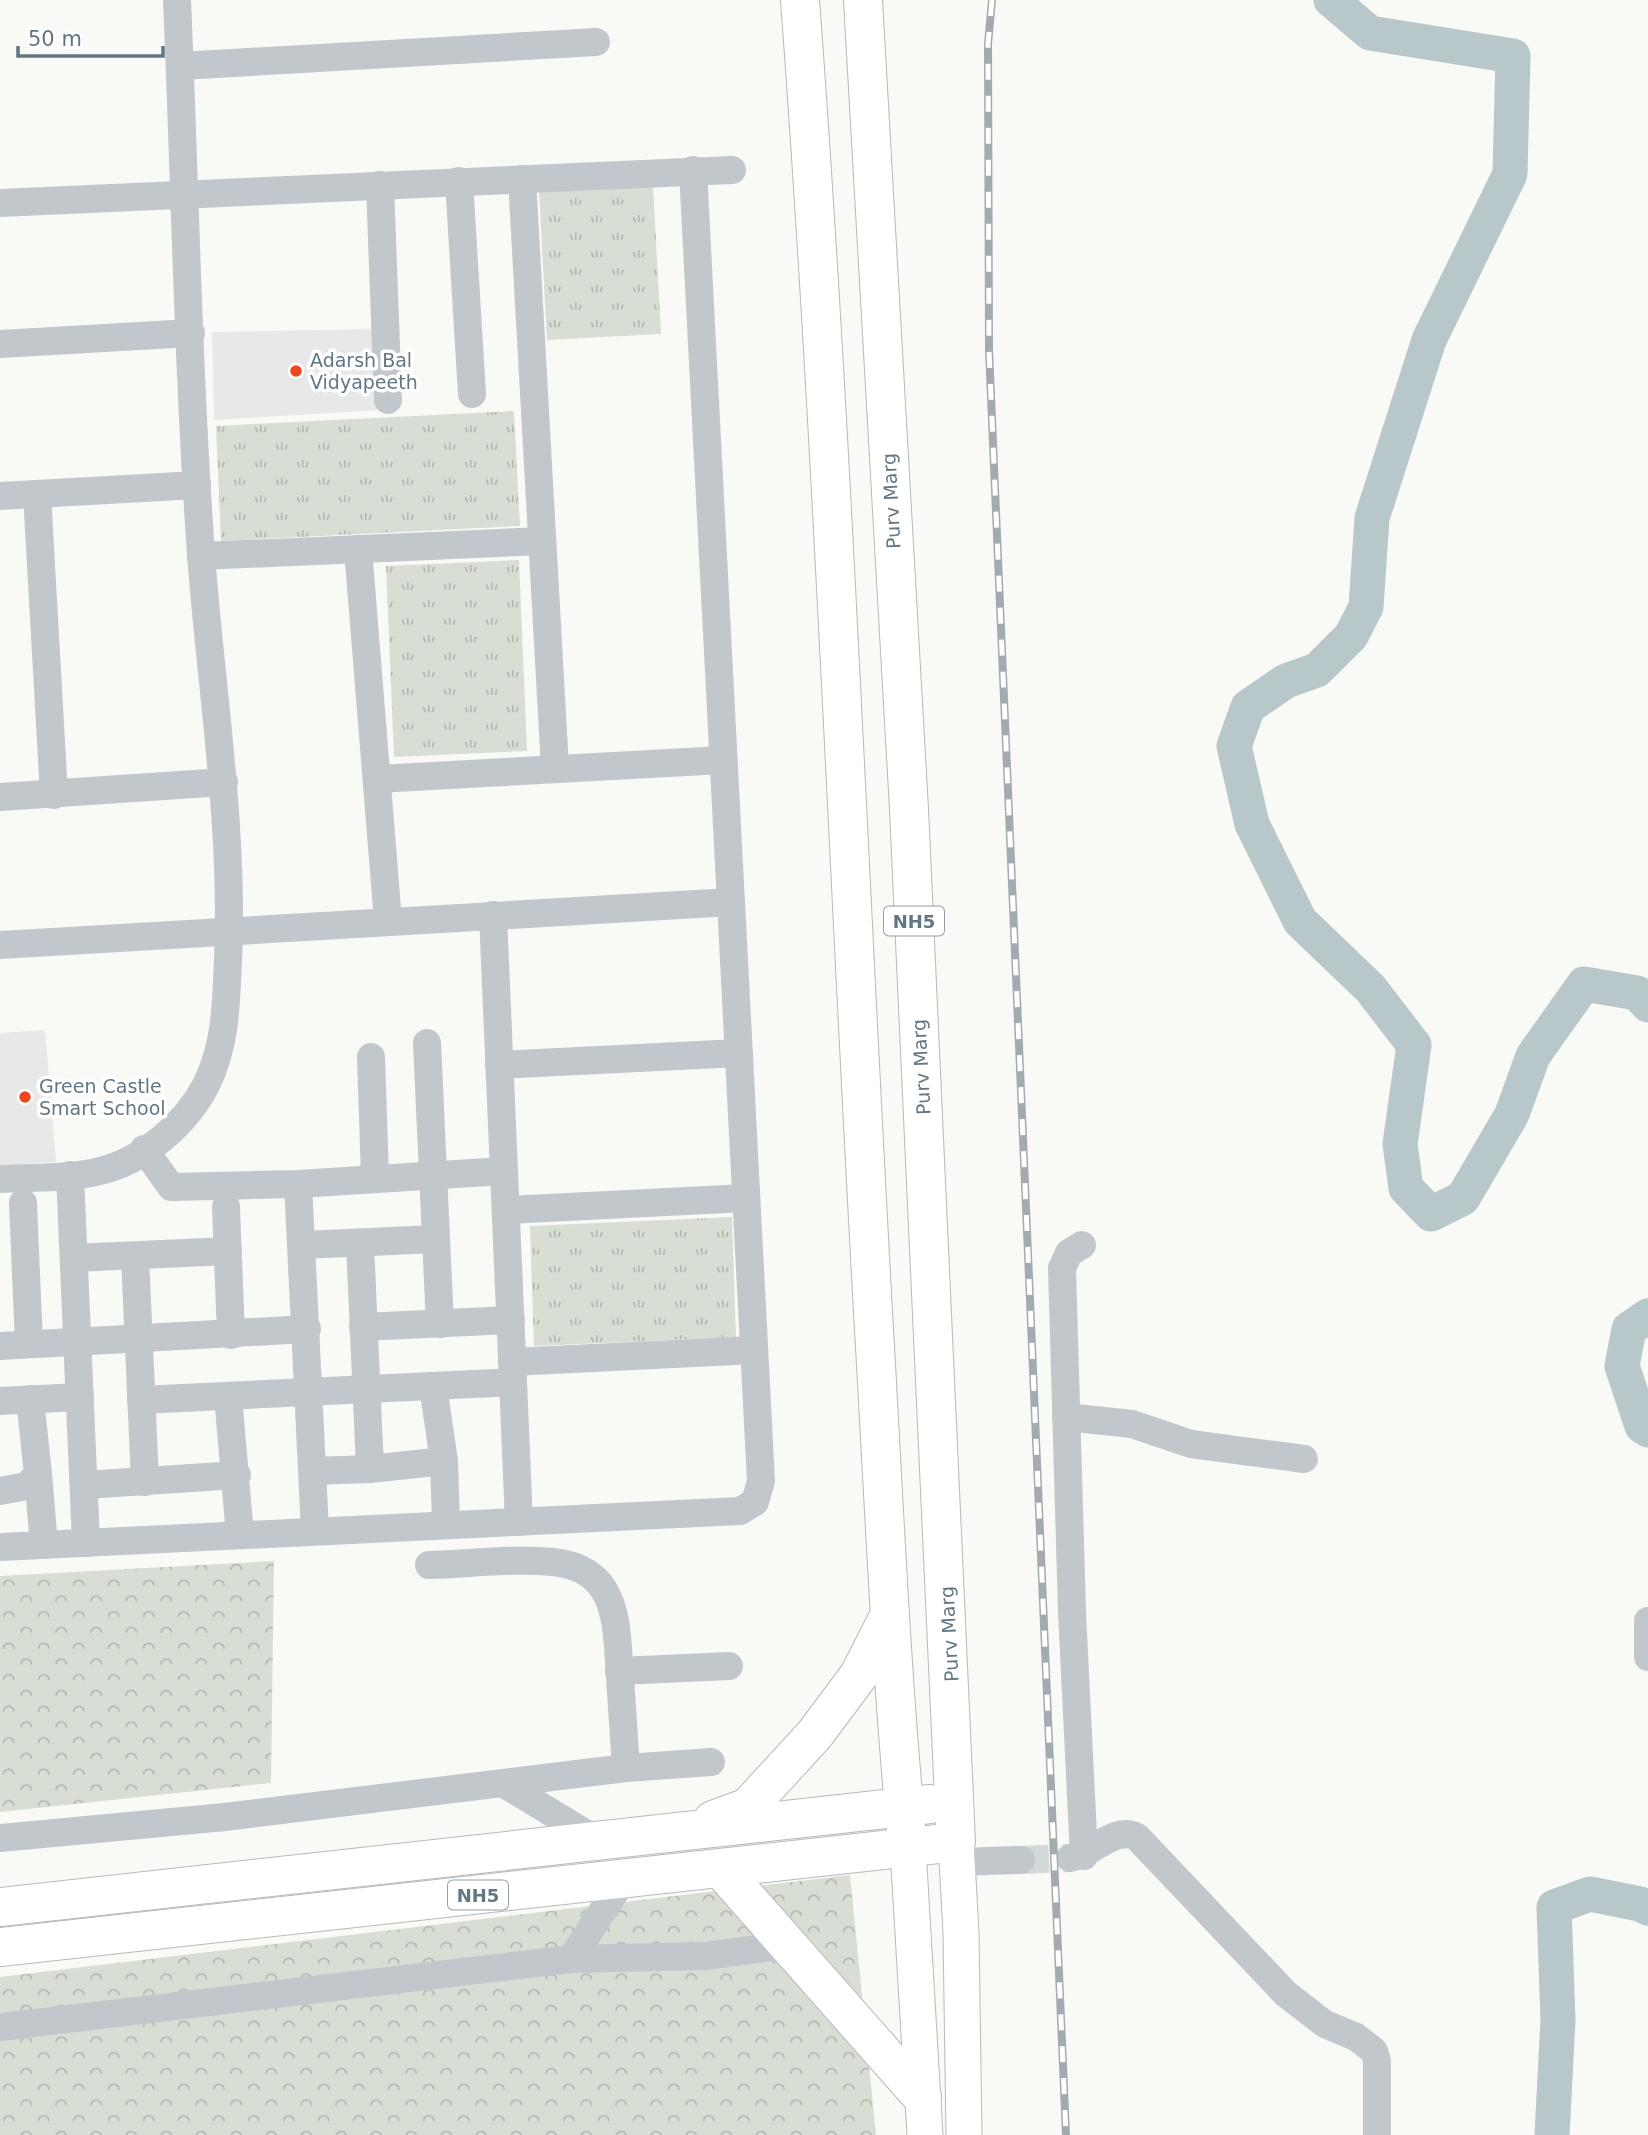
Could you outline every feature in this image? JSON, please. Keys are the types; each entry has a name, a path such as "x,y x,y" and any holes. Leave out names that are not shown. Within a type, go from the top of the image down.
{"highway":[{"path":"800,0 815,195 849,893 890,1614 908,1849"},
{"name":"Purv Marg","path":"863,0 908,795 957,1852"},
{"path":"678,1832 748,1807 772,1784 859,1675 890,1614"},
{"name":"NH5","path":"0,1907 956,1801"},
{"name":"NH5","path":"0,1947 908,1849 957,1852"},
{"path":"721,1869 922,2097"}],"main road":[{"path":"908,1849 925,2135"},
{"name":"Purv Marg","path":"957,1852 966,2133"}],"street":[{"path":"0,1179 101,1171 144,1149 182,1120 205,1087 215,1065 224,1032 229,930 225,782 201,556 177,0"},
{"path":"180,66 596,42"},
{"path":"0,1547 519,1522 748,1508 755,1503 761,1481 692,170"},
{"path":"0,203 732,170"},
{"path":"522,179 555,768"},
{"path":"459,181 472,394"},
{"path":"380,185 388,400"},
{"path":"0,344 191,333"},
{"path":"0,496 197,485"},
{"path":"37,494 54,795"},
{"path":"201,556 542,541"},
{"path":"358,549 388,920"},
{"path":"377,779 723,760"},
{"path":"0,797 225,782"},
{"path":"0,945 388,920 731,902"},
{"path":"493,915 519,1522"},
{"path":"427,1043 440,1324"},
{"path":"499,1065 739,1053"},
{"path":"371,1057 375,1178"},
{"path":"144,1149 171,1187 298,1184 504,1171"},
{"path":"70,1175 86,1543"},
{"path":"298,1184 316,1531"},
{"path":"506,1210 746,1198"},
{"path":"23,1203 12,1262 28,1272 29,1344"},
{"path":"226,1207 231,1335"},
{"path":"303,1245 436,1240"},
{"path":"360,1243 370,1469"},
{"path":"1082,1245 1069,1253 1062,1268 1077,1857 1111,1837 1131,1834 1137,1837 1286,1994 1325,2024 1366,2042 1377,2061 1377,2135"},
{"path":"74,1258 228,1251"},
{"path":"135,1255 145,1482"},
{"path":"363,1327 510,1320"},
{"path":"0,1346 307,1329"},
{"path":"141,1400 433,1385 513,1372 754,1350"},
{"path":"433,1385 444,1461 446,1525"},
{"path":"228,1396 237,1475 240,1535"},
{"path":"0,1401 80,1397"},
{"path":"30,1399 44,1545"},
{"path":"1066,1417 1132,1424 1191,1444 1304,1459"},
{"path":"313,1471 370,1469 444,1461"},
{"path":"0,1491 27,1486 38,1474"},
{"path":"84,1485 237,1475"},
{"path":"429,1565 553,1562 583,1570 602,1586 613,1605 626,1768"},
{"path":"1648,1621 1648,1657"},
{"path":"620,1671 729,1666"},
{"path":"0,1838 225,1817 506,1785 626,1768 711,1762"},
{"path":"506,1785 598,1841"},
{"path":"957,1852 1021,1860"},
{"path":"572,1959 623,1880"},
{"path":"0,2027 572,1959 705,1956 772,1947 783,1940"}],"shaded area":[{"name":"Adarsh Bal Vidyapeeth","path":"378,329 381,410 214,420 212,332"},
{"name":"Green Castle Smart School","path":"45,1030 56,1162 0,1165 0,1033"}],"green space":[{"path":"653,185 661,334 547,340 539,191"},
{"path":"514,411 520,526 221,541 216,426"},
{"path":"519,560 527,751 394,757 386,566"},
{"path":"732,1217 736,1337 534,1346 530,1226"},
{"path":"274,1561 271,1783 0,1812 0,1576"},
{"path":"850,1875 876,2135 0,2135 0,1977"}],"waterway":[{"path":"1331,0 1370,33 1513,56 1510,174 1429,340 1372,518 1366,607 1351,636 1317,670 1286,681 1248,707 1234,746 1252,824 1300,921 1370,988 1414,1045 1400,1144 1406,1188 1431,1214 1463,1198 1512,1114 1533,1056 1584,984 1637,993 1648,1005"},
{"path":"1648,1316 1629,1329 1622,1366 1642,1426 1648,1430"},
{"path":"1552,2135 1558,2020 1554,1907 1590,1894 1648,1908"}],"tunnel":[{"path":"1021,1860 1070,1858"}],"railway":[{"path":"992,0 988,44 989,350 1066,2135"}],"place":[{"name":"Adarsh Bal Vidyapeeth","path":"296,371"},
{"name":"Green Castle Smart School","path":"25,1097"}]}
